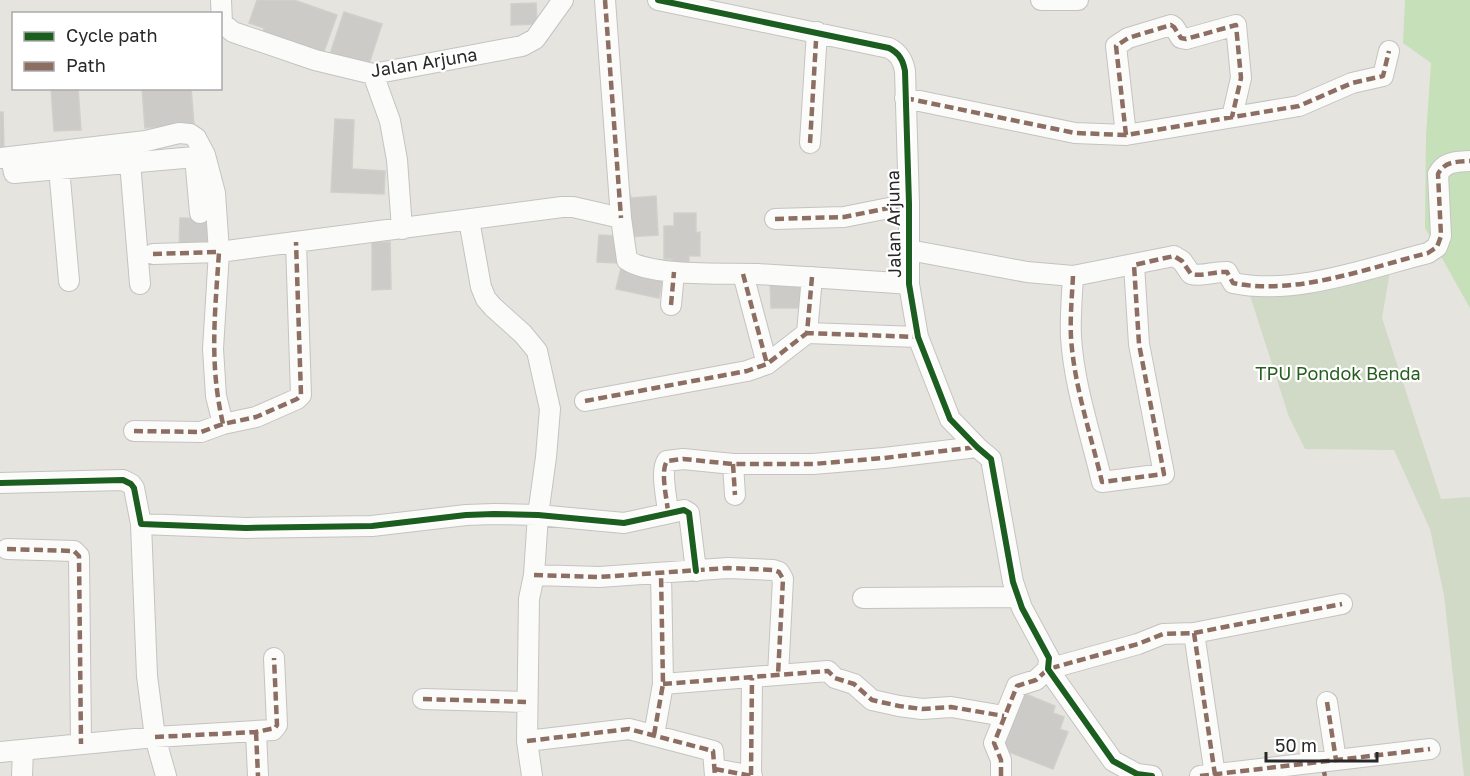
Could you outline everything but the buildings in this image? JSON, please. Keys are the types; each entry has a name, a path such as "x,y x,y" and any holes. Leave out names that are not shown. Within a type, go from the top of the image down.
{"street":[{"name":"Jalan Arjuna","path":"222,22 233,32 315,60 373,74 522,46 535,39 563,0"},
{"path":"605,0 621,218 627,260 634,264 674,272 812,277 909,284"},
{"name":"Jalan Arjuna","path":"658,0 889,48 896,51 901,58 905,71 909,284 918,337 950,418 991,459 1013,582 1018,597 1049,658 1048,669 1113,761 1137,774 1152,776"},
{"path":"1041,0 1078,0"},
{"path":"1126,135 1116,46 1128,38 1171,25 1181,38 1186,39 1236,25 1240,78 1232,117"},
{"path":"810,143 817,32"},
{"path":"905,98 1075,133 1126,135 1299,106 1352,83 1383,76 1389,51"},
{"path":"373,74 390,121 398,160 402,229"},
{"path":"200,213 195,157 14,173 6,157 146,141 179,133 190,134 200,143 215,193 219,252 213,349 216,396 223,424"},
{"path":"909,250 1027,272 1073,276 1174,256 1182,261 1191,274 1200,276 1217,271 1227,272 1233,283 1254,287 1311,283 1428,253 1437,247 1441,236 1438,174 1442,167 1450,162 1470,161"},
{"path":"130,162 140,284"},
{"path":"59,168 69,281"},
{"path":"775,219 844,217 909,204"},
{"path":"153,254 219,252 568,206 621,218"},
{"path":"469,220 481,286 486,299 537,351 550,409 534,575 529,600 526,702 527,741 532,776"},
{"path":"134,431 195,432 256,417 297,399 301,395 296,242"},
{"path":"1073,276 1071,327 1073,353 1102,482 1164,474 1141,354 1134,265"},
{"path":"670,305 674,272"},
{"path":"743,274 767,364"},
{"path":"807,333 812,277"},
{"path":"585,401 747,371 767,364 807,333 918,337"},
{"path":"668,512 664,474 664,465 667,461 683,459 733,464 813,464 977,447"},
{"path":"733,464 735,495"},
{"path":"0,483 123,480 134,488 141,524 147,666 155,737 166,776"},
{"path":"141,524 246,528 372,526 480,514 538,515 624,523 684,510 689,513 696,571"},
{"path":"7,549 74,551 79,556 81,744"},
{"path":"534,575 599,577 728,568 779,572 783,579 778,675"},
{"path":"654,735 663,684 661,573"},
{"path":"863,598 1018,597"},
{"path":"1001,776 1001,760 994,743 1017,686 1036,680 1048,669 1138,644 1163,634 1194,633 1342,604"},
{"path":"1194,633 1208,775 1328,770 1430,749"},
{"path":"0,752 155,737 273,730 277,725 274,658"},
{"path":"663,684 828,671 835,678 854,684 872,700 922,709 951,707 1004,716"},
{"path":"527,741 629,729 713,751 715,772 752,776 752,678"},
{"path":"423,699 526,702"},
{"path":"1327,702 1328,770"},
{"path":"256,732 258,776"},
{"path":"22,776 23,750"}],"green space":[{"path":"1405,0 1470,0 1470,308 1425,228 1426,135 1431,63 1403,43"},
{"name":"TPU Pondok Benda","path":"1392,260 1382,318 1441,499 1470,497 1470,776 1464,776 1444,595 1430,529 1394,450 1305,449 1289,417 1244,277 1315,276"}],"marked path":[{"path":"605,0 621,218"},
{"path":"1126,135 1116,46 1128,38 1171,25 1181,38 1186,39 1236,25 1241,78 1232,117"},
{"path":"810,143 816,41"},
{"path":"905,98 1075,133 1126,135 1299,106 1352,83 1383,76 1389,51"},
{"path":"1073,276 1071,322 1073,355 1079,392 1102,482 1164,474 1139,344 1134,265 1174,256 1182,261 1191,274 1227,272 1233,283 1281,286 1356,273 1428,253 1437,247 1441,236 1438,174 1448,164 1470,161"},
{"path":"775,219 844,217 909,204"},
{"path":"134,431 201,432 223,424 256,417 297,399 301,395 296,242"},
{"path":"153,254 219,252 215,359 223,424"},
{"path":"671,305 674,272"},
{"path":"743,274 767,364"},
{"path":"812,277 807,333 918,337"},
{"path":"585,401 747,371 767,364 807,333"},
{"path":"668,512 664,478 667,461 683,459 733,464 813,464 977,447"},
{"path":"733,464 735,495"},
{"path":"7,549 74,551 79,556 81,744"},
{"path":"534,575 599,577 728,568 779,572 783,579 778,675"},
{"path":"654,735 663,684 661,573"},
{"path":"1001,776 1001,760 994,743 1017,686 1036,680 1048,669 1138,644 1163,634 1194,633 1342,604"},
{"path":"1194,633 1215,775"},
{"path":"155,737 256,732 275,728 277,725 274,658"},
{"path":"663,684 828,671 835,678 854,684 872,700 922,709 951,707 1004,716"},
{"path":"751,775 752,678"},
{"path":"423,699 526,702"},
{"path":"1327,702 1336,760"},
{"path":"527,741 629,729 713,751 715,776"},
{"path":"256,732 258,776"},
{"path":"1200,776 1430,749"},
{"path":"715,769 752,776"},
{"path":"1324,772 1325,776"}],"cycle path":[{"path":"658,0 889,48 900,57 905,71 909,284 918,337 950,419 991,459 1013,582 1022,608 1049,658 1048,669 1113,761 1137,774 1152,776"},
{"path":"0,483 123,480 134,488 141,524 246,528 372,526 494,514 538,515 624,523 684,510 689,513 696,571"}]}
